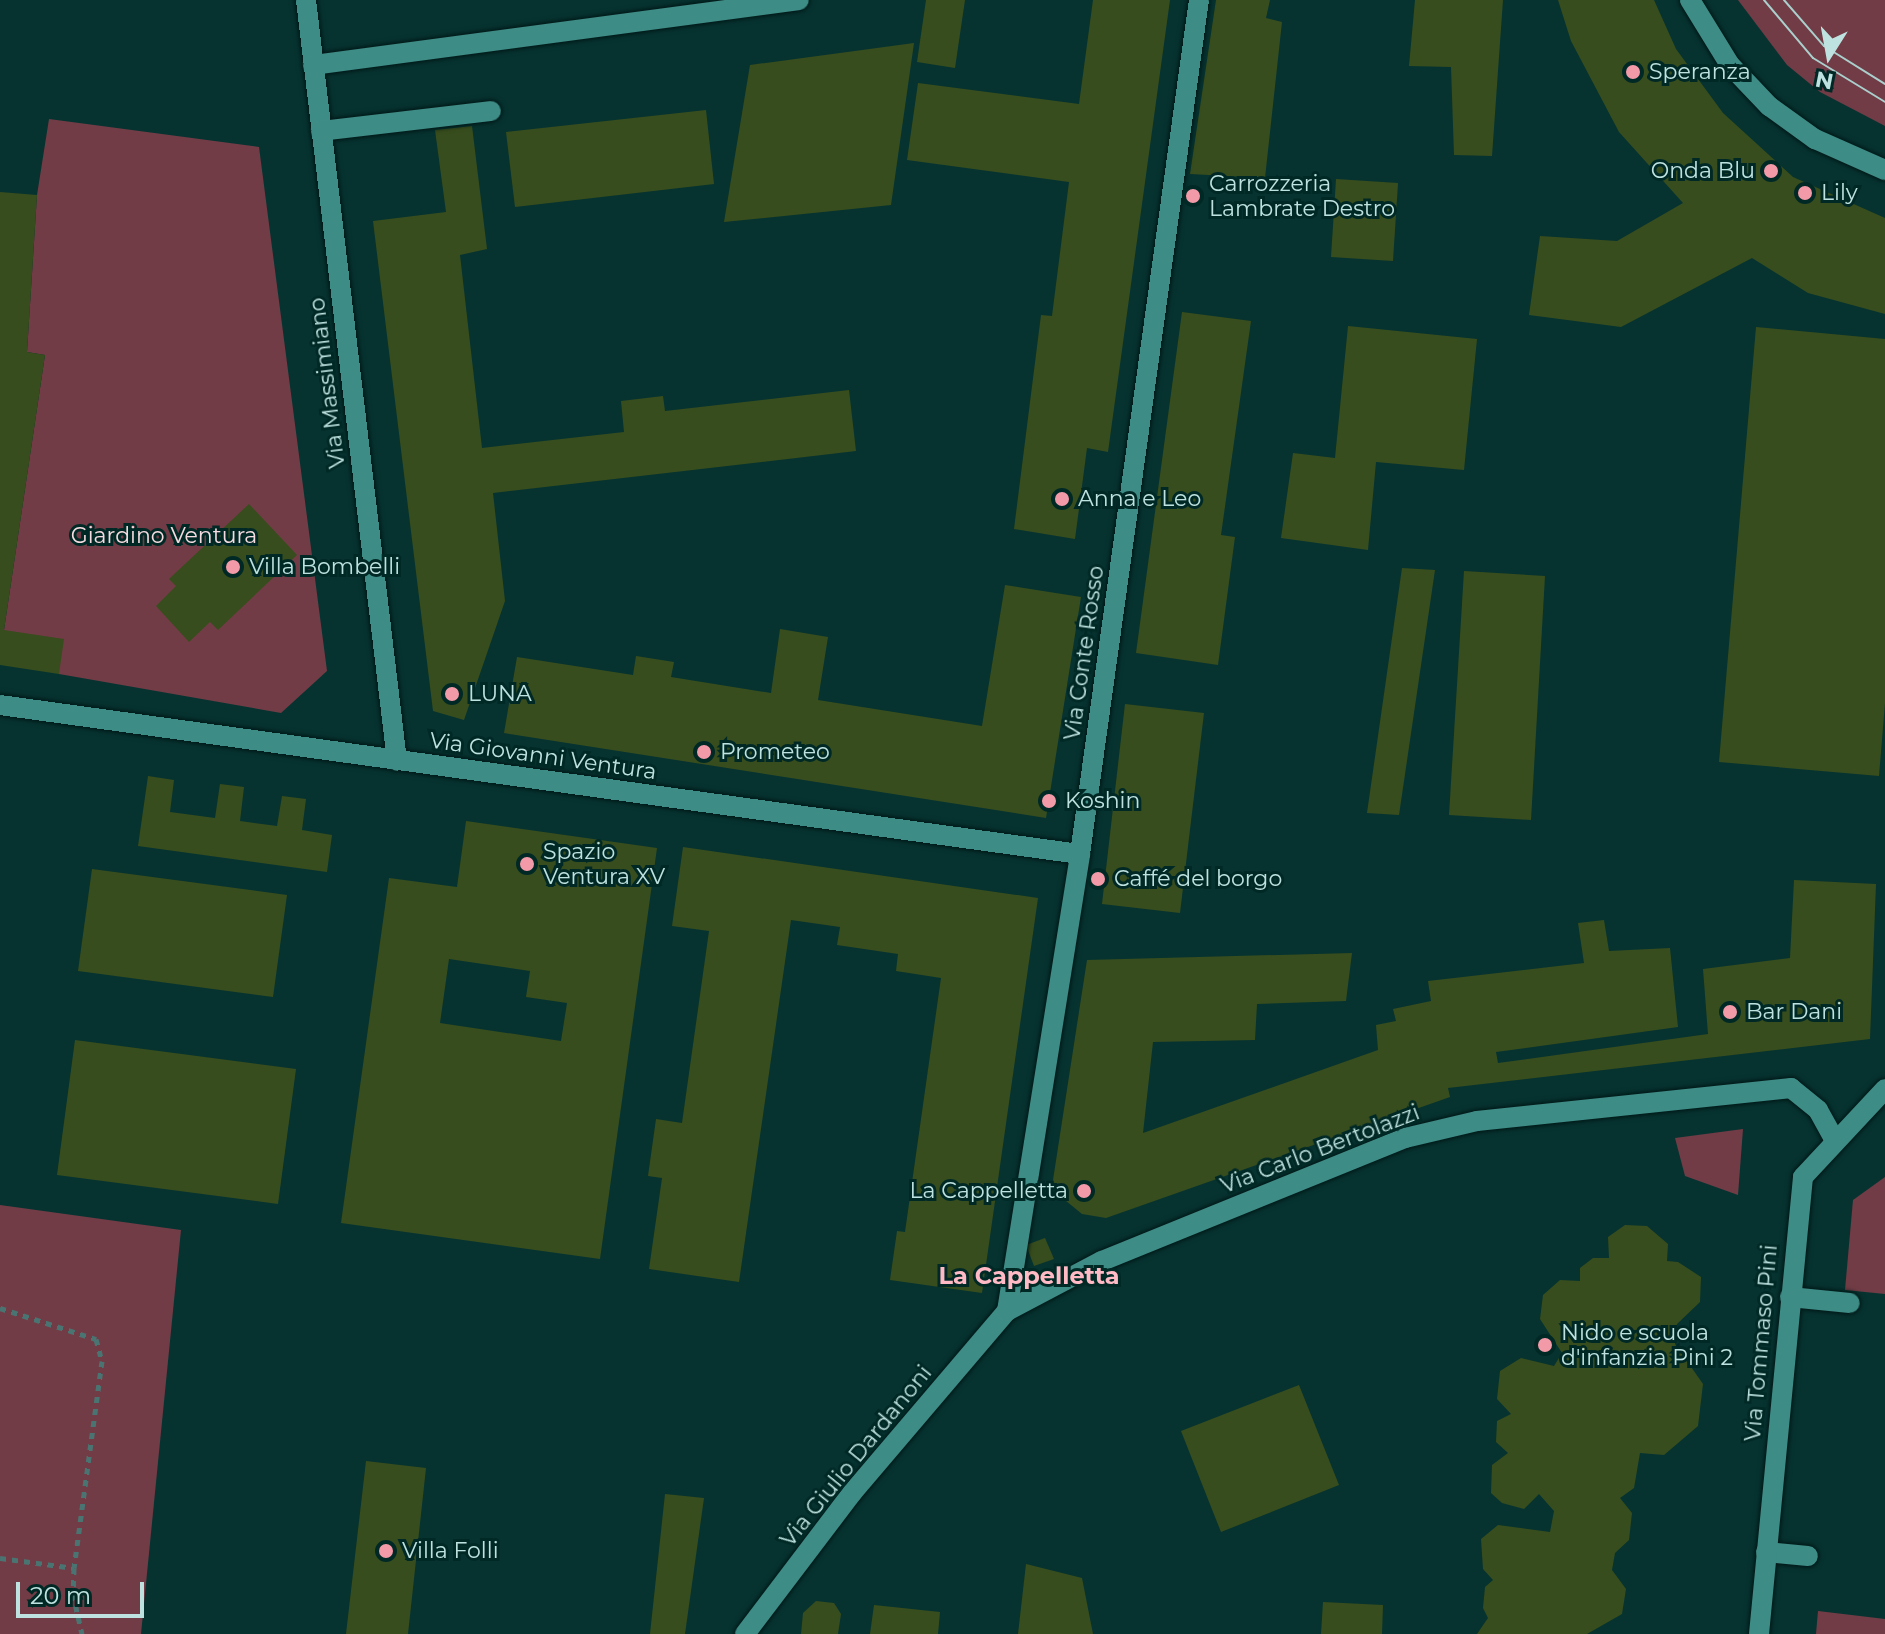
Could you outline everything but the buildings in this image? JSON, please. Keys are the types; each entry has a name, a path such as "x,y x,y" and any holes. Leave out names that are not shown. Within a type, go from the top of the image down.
{"street":[{"name":"Via Massimiano","path":"306,0 397,761"},
{"path":"313,65 799,0"},
{"name":"Via Conte Rosso","path":"1007,1311 1080,854 1199,0"},
{"path":"1690,0 1730,65 1769,106 1815,139 1885,170"},
{"path":"321,131 491,111"},
{"name":"Via Giovanni Ventura","path":"0,705 1080,854"},
{"name":"Via Carlo Bertolazzi","path":"1007,1311 1102,1261 1405,1138 1451,1126 1554,1110 1791,1088 1818,1110 1835,1141"},
{"name":"Via Tommaso Pini","path":"1759,1634 1803,1177 1885,1089"},
{"path":"1790,1297 1850,1303"},
{"name":"Via Giulio Dardanoni","path":"745,1634 852,1493 1007,1311"},
{"path":"1766,1552 1808,1556"}],"path":[{"path":"0,1308 96,1339 102,1361 74,1568 73,1594 82,1634"},
{"path":"0,1558 74,1568"}],"green space":[{"path":"1738,0 1885,0 1885,126 1820,92 1787,65"},
{"name":"Giardino Ventura","path":"49,119 259,147 327,671 281,713 59,674 4,630 45,355 27,352 37,195"},
{"path":"1743,1129 1738,1195 1685,1176 1675,1138"},
{"path":"1885,1177 1885,1294 1845,1290 1853,1200"},
{"path":"0,1205 181,1230 141,1634 0,1634"},
{"path":"1818,1611 1885,1619 1885,1634 1816,1634"}],"tram line":[{"path":"1764,0 1813,58 1885,102"},
{"path":"1784,0 1824,46 1885,84"}],"place":[{"name":"Speranza","path":"1633,72"},
{"name":"Onda Blu","path":"1771,171"},
{"name":"Lily","path":"1805,193"},
{"name":"Carrozzeria Lambrate Destro","path":"1193,196"},
{"name":"Anna e Leo","path":"1062,499"},
{"name":"Villa Bombelli","path":"233,567"},
{"name":"LUNA","path":"452,694"},
{"name":"Prometeo","path":"704,752"},
{"name":"Koshin","path":"1049,801"},
{"name":"Spazio Ventura XV","path":"527,864"},
{"name":"Caffé del borgo","path":"1098,879"},
{"name":"Bar Dani","path":"1730,1012"},
{"name":"La Cappelletta","path":"1084,1191"},
{"name":"Nido e scuola d'infanzia Pini 2","path":"1545,1345"},
{"name":"Villa Folli","path":"386,1551"}],"district":[{"name":"La Cappelletta","path":"1029,1276"}]}
